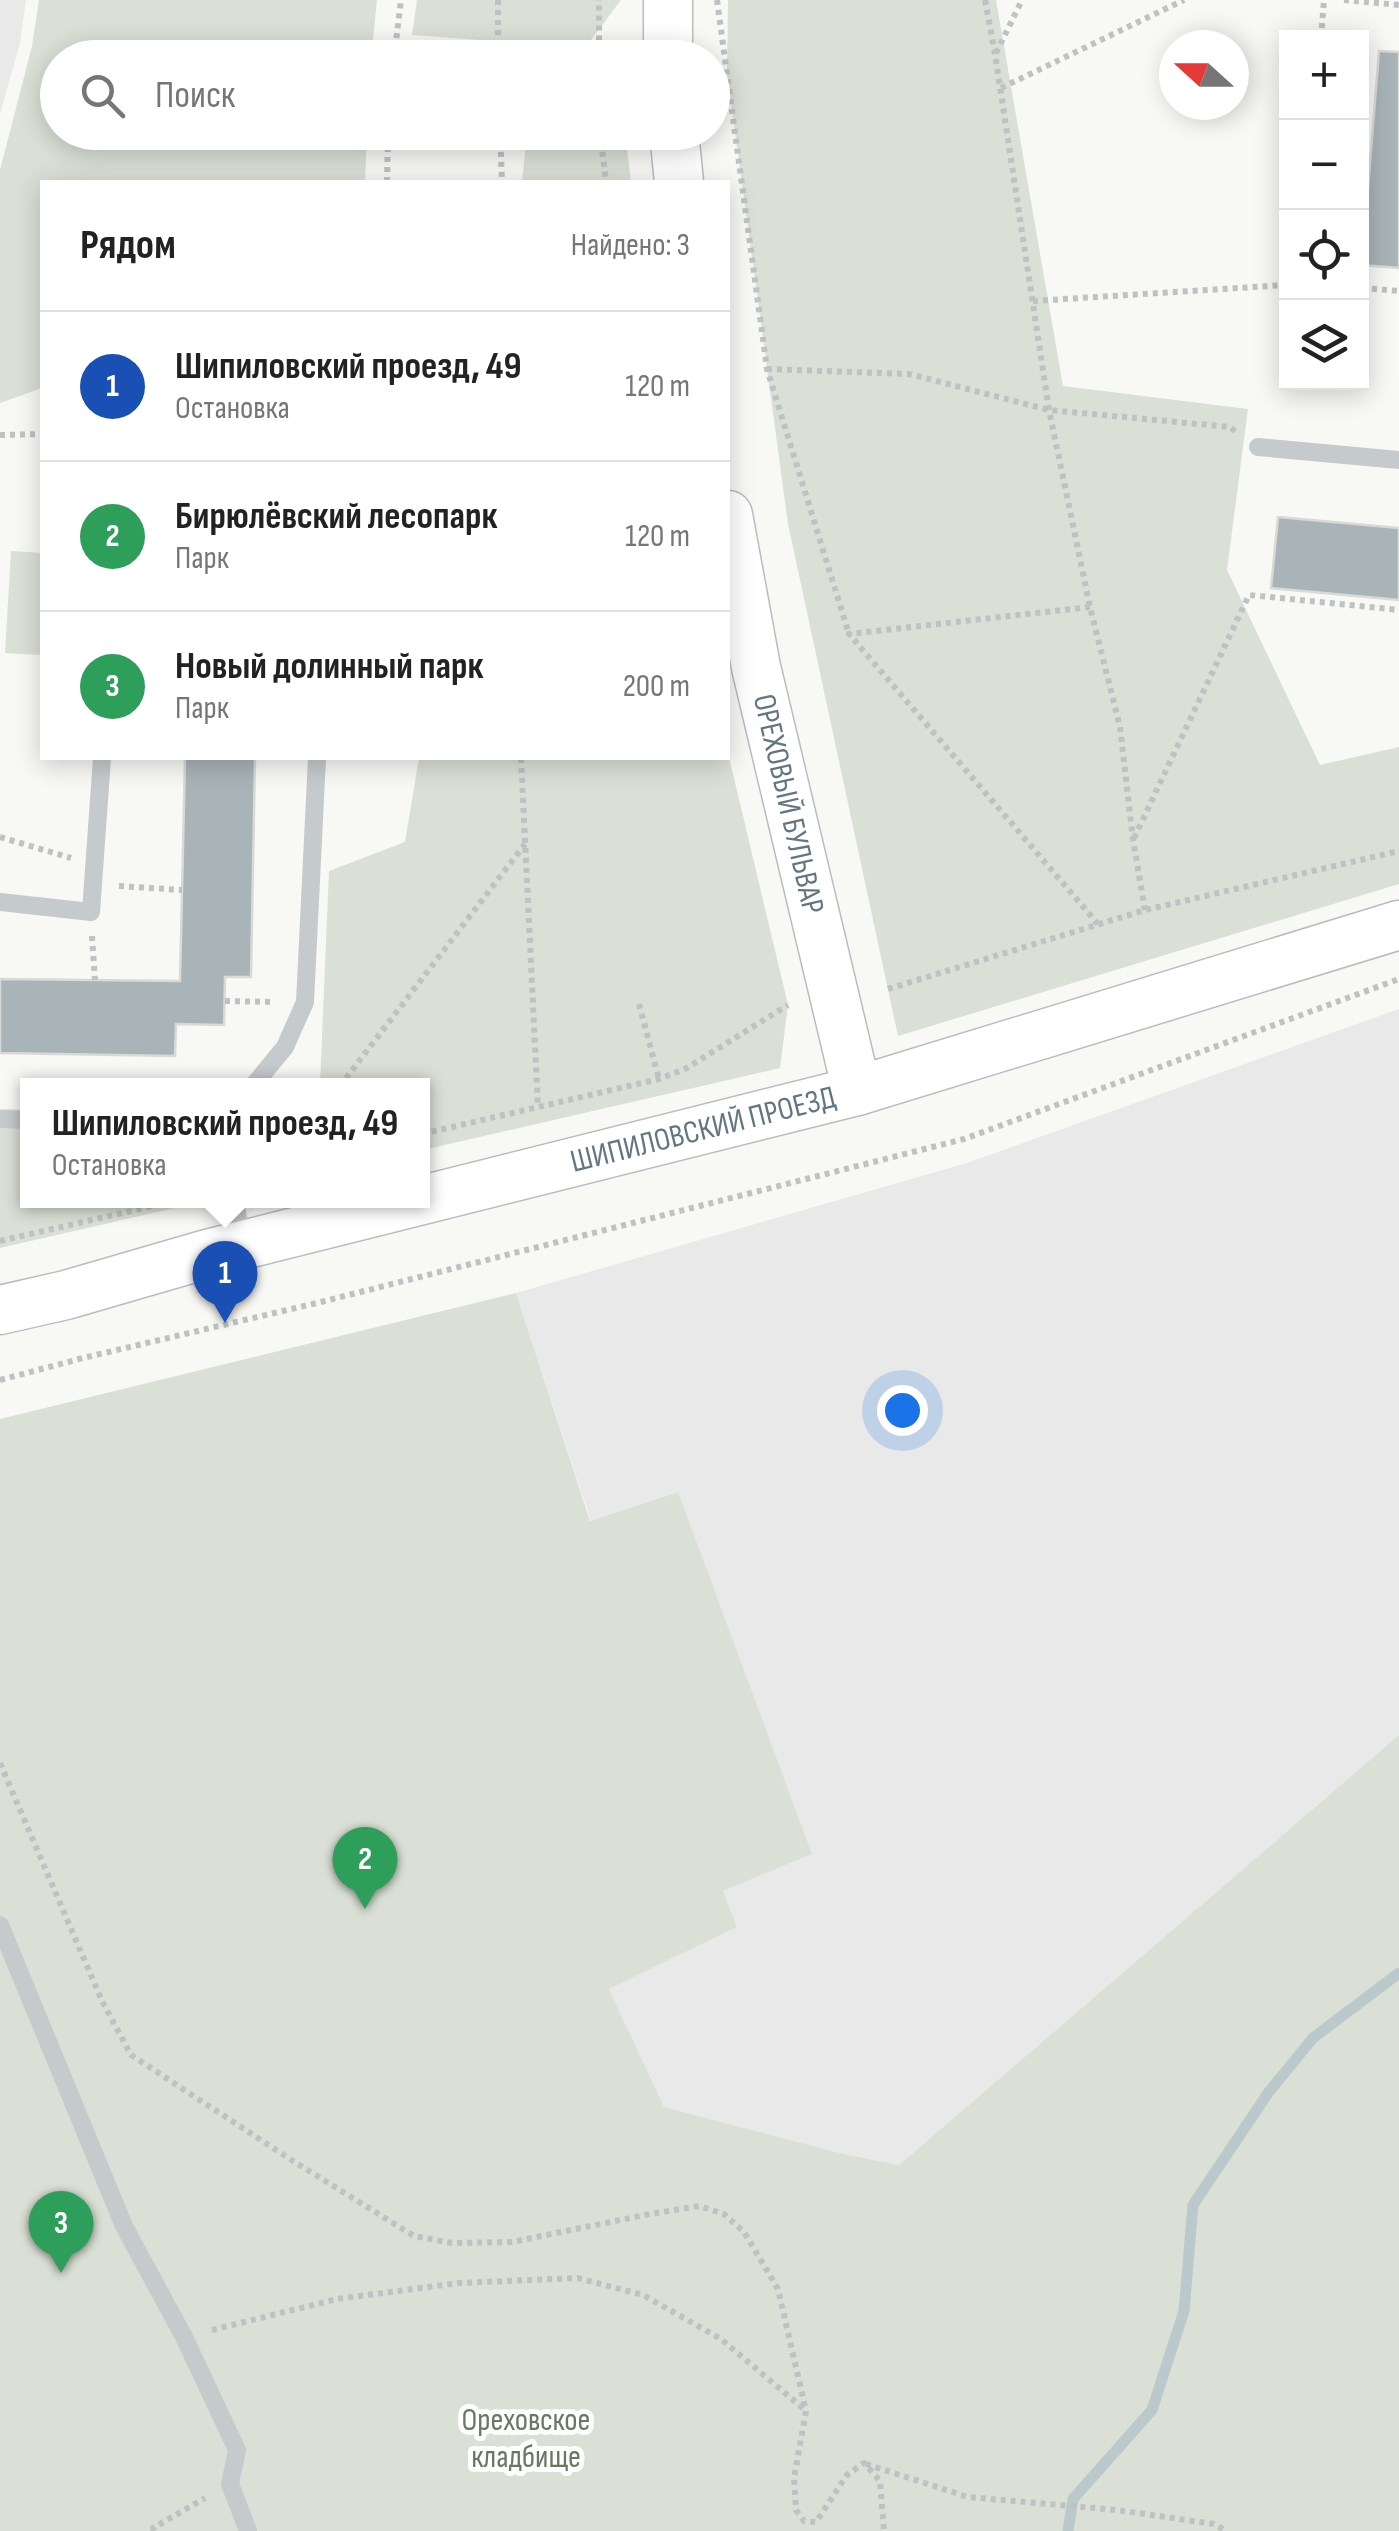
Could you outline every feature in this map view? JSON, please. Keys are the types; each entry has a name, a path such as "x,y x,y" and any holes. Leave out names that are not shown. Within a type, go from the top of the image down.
{"main road":[{"path":"668,0 668,40"},
{"path":"676,150 680,180"},
{"name":"ОРЕХОВЫЙ БУЛЬВАР","path":"730,530 749,668 857,1091"},
{"name":"ШИПИЛОВСКИЙ ПРОЕЗД","path":"430,1199 857,1091 1399,925"},
{"name":"ШИПИЛОВСКИЙ ПРОЕЗД","path":"0,1310 394,1208"}],"lane":[{"path":"1258,447 1399,460"},
{"path":"0,902 91,912 102,760"},
{"path":"260,1078 285,1047 305,1002 316,760"},
{"path":"237,1208 243,1246"},
{"path":"0,1924 124,2226 184,2337 236,2450 230,2484 248,2531"}],"path":[{"path":"396,40 401,0"},
{"path":"498,0 498,40"},
{"path":"599,0 599,40"},
{"path":"717,0 722,40"},
{"path":"985,0 1049,410 1090,608 1120,727 1145,910"},
{"path":"995,54 1022,0"},
{"path":"1000,88 1184,0"},
{"path":"1322,30 1324,0"},
{"path":"1344,0 1399,5"},
{"path":"730,96 767,369 848,634 1098,924"},
{"path":"386,180 387,150"},
{"path":"501,150 502,180"},
{"path":"602,150 606,180"},
{"path":"1033,302 1279,285"},
{"path":"1369,289 1399,291"},
{"path":"767,369 909,374 1049,410 1230,427"},
{"path":"0,435 40,434"},
{"path":"1133,840 1249,595 1399,610"},
{"path":"848,634 1090,608"},
{"path":"521,760 538,1107"},
{"path":"0,837 95,865"},
{"path":"346,1078 526,843"},
{"path":"888,990 1145,910 1399,851"},
{"path":"94,885 182,890"},
{"path":"91,912 95,980"},
{"path":"0,1380 964,1139 1399,979"},
{"path":"225,1001 305,1002"},
{"path":"639,1004 659,1080"},
{"path":"430,1132 659,1080 685,1069 788,1005"},
{"path":"0,1242 146,1208"},
{"path":"0,1763 102,2000 131,2056 414,2236 452,2244 512,2242 699,2206 724,2214 744,2232 778,2289 806,2411 794,2478 796,2510 804,2521 816,2522 847,2475 864,2463"},
{"path":"184,2337 337,2299 459,2283 578,2278 643,2295 721,2339 806,2411"},
{"path":"864,2463 880,2481 884,2531"},
{"path":"864,2463 968,2497 1117,2510 1214,2524 1226,2531"},
{"path":"154,2531 153,2528 230,2484"}],"shaded area":[{"path":"0,0 26,0 20,43 0,114"},
{"path":"1399,1009 1399,1735 899,2165 664,2107 609,1989 737,1927 723,1891 812,1854 677,1492 591,1521 516,1293 967,1163"}],"green space":[{"path":"39,0 377,0 373,40 40,40 40,150 366,150 365,180 40,180 40,389 0,403 0,170 32,46"},
{"path":"417,0 621,0 591,40 479,40 412,35"},
{"path":"728,0 996,0 1063,386 1248,409 1227,570 1320,765 1399,747 1399,884 898,1036 788,524 730,95"},
{"path":"525,150 627,150 631,180 522,180"},
{"path":"11,551 40,553 40,655 5,653"},
{"path":"419,760 730,760 788,1005 780,1068 430,1148 430,1078 320,1078 329,871 405,842"},
{"path":"0,1109 20,1110 20,1208 174,1208 0,1248"},
{"name":"Ореховское кладбище","path":"516,1293 590,1521 678,1492 812,1854 723,1891 737,1927 609,1989 664,2107 899,2165 1399,1735 1399,2531 0,2531 0,1419"}],"building":[{"path":"1379,51 1399,52 1399,268 1369,266 1369,177"},
{"path":"1278,517 1399,528 1399,600 1271,588"},
{"path":"185,760 255,760 251,977 225,977 224,1025 176,1024 175,1056 0,1053 0,979 180,981"}],"waterway":[{"path":"1068,2531 1073,2499 1152,2410 1184,2311 1193,2205 1268,2093 1313,2038 1399,1973"}],"place":[{"name":"Шипиловский проезд, 49","path":"225,1323"},
{"name":"Бирюлёвский лесопарк","path":"365,1909"},
{"name":"Новый долинный парк","path":"61,2273"}]}
